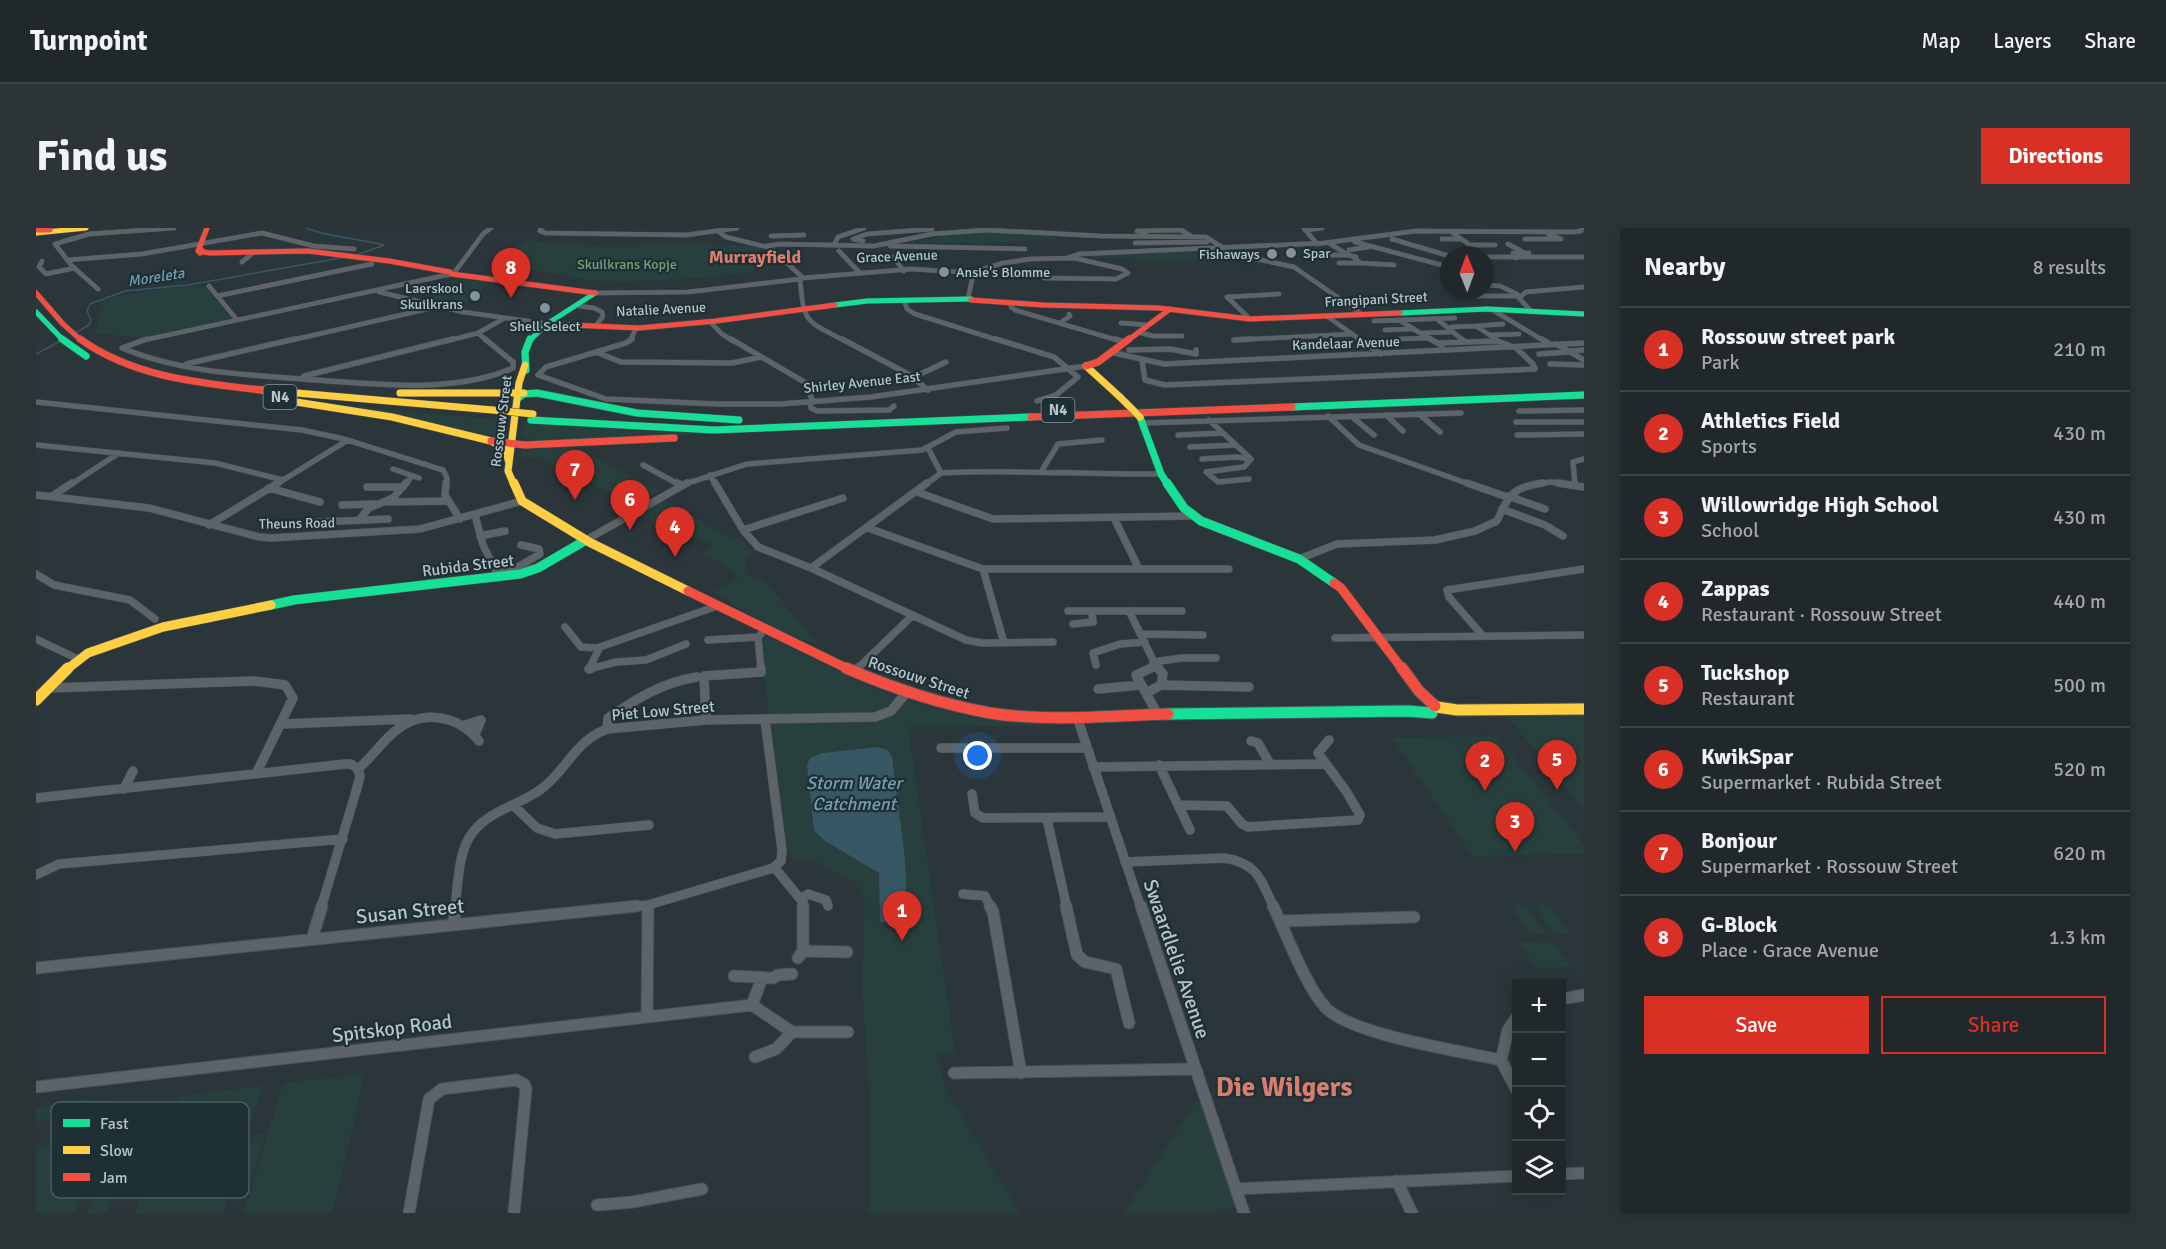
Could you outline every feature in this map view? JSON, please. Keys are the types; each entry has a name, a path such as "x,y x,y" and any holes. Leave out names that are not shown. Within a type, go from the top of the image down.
{"main road":[{"path":"40,232 72,228"},
{"path":"40,232 86,228"},
{"path":"200,248 207,228"},
{"name":"Grace Avenue","path":"200,248 206,253 311,249 492,281 595,293"},
{"name":"N4","path":"36,293 74,335 98,352 133,366 175,377 247,388 682,430 1584,397"},
{"name":"Rossouw Street","path":"512,480 527,345 549,324 579,306 595,293"},
{"name":"Natalie Avenue","path":"549,324 636,328 710,322 855,303 969,298 1170,309"},
{"name":"Frangipani Street","path":"1170,309 1250,319 1420,312 1434,315 1491,309 1584,314"},
{"name":"Shirley Avenue East","path":"1086,366 1098,362 1110,352 1127,346 1138,332 1170,309"},
{"name":"N4","path":"36,312 63,341 89,357 131,374 163,383 212,391 503,414"},
{"path":"539,332 557,328 596,326"},
{"path":"1086,366 1142,420 1161,474 1192,516 1299,560 1341,588 1433,709"},
{"path":"247,388 390,393 537,393 617,412 692,419 752,420 961,414"},
{"name":"N4","path":"532,417 696,423 1584,390"},
{"path":"212,391 372,413 491,441 517,444 643,440 851,425"},
{"path":"491,441 506,448 509,463"},
{"name":"Rossouw Street","path":"517,444 509,463 512,480 522,501 562,526 717,606 762,634 908,692 951,705 992,713 1077,717 1433,709 1584,709"},
{"path":"538,568 568,544 569,535 562,526"},
{"name":"Rubida Street","path":"36,700 78,659 112,643 163,627 294,600 508,577 538,568 586,540"}],"street":[{"path":"98,290 67,260 55,245 57,242 90,234 174,228"},
{"path":"541,228 540,231 546,232 686,235 737,228"},
{"path":"632,234 636,228"},
{"path":"834,245 838,237 864,228"},
{"path":"892,243 853,239 870,233 947,228 959,231"},
{"path":"1304,229 1322,228"},
{"path":"1412,228 1416,231"},
{"path":"1497,228 1503,232"},
{"path":"1067,258 1089,254 1317,244 1416,231 1578,232 1582,228"},
{"path":"478,229 489,229"},
{"path":"478,333 514,363 513,368 503,374 420,386 295,378 180,366 122,349 128,344 451,273 489,229"},
{"path":"1304,229 1317,244"},
{"path":"766,246 884,244 959,231 1006,230 1101,237 1191,236 1207,239 1235,255 1294,267 1363,315"},
{"path":"1168,233 1157,236 1137,231 1182,230 1191,236"},
{"path":"718,231 725,237 766,246 774,250 802,279 802,310 806,317 815,325 914,376 927,390"},
{"path":"1450,231 1470,245 1495,245"},
{"path":"1207,239 1210,232"},
{"path":"1525,239 1561,239 1545,232"},
{"path":"67,260 200,248 251,235 266,234 312,244 311,249"},
{"path":"782,244 788,235"},
{"path":"771,236 804,235"},
{"path":"1384,236 1393,241 1440,255"},
{"path":"1149,249 1184,247 1173,237"},
{"path":"804,244 815,238"},
{"path":"1116,242 1179,242 1207,239"},
{"path":"1442,239 1461,239"},
{"path":"1347,241 1440,265"},
{"path":"1330,255 1393,241"},
{"path":"1328,243 1349,252 1361,263"},
{"path":"884,244 895,247 1025,249"},
{"path":"1508,244 1523,252"},
{"path":"1369,246 1403,257 1398,260"},
{"path":"1396,253 1413,250"},
{"path":"839,251 860,272"},
{"path":"242,262 254,252"},
{"path":"1566,258 1562,253 1584,252"},
{"path":"1517,260 1513,253 1529,253"},
{"path":"1085,262 1089,254"},
{"path":"893,257 904,271"},
{"path":"1494,259 1584,257"},
{"path":"969,298 968,284 975,273 994,265 1013,261 1067,258 1122,269 1128,274 1116,279 1044,278"},
{"path":"1421,260 1440,258"},
{"path":"42,261 39,267 46,274 75,268"},
{"path":"1339,263 1394,265"},
{"path":"217,296 372,264"},
{"name":"Grace Avenue","path":"595,293 688,292 860,272 949,270 975,273"},
{"path":"209,286 237,320"},
{"path":"1494,286 1520,296"},
{"path":"1494,296 1520,296 1535,290 1584,287"},
{"path":"1494,290 1511,291"},
{"name":"Natalie Avenue","path":"376,291 436,307 503,319 549,324"},
{"path":"1250,319 1227,297 1280,294"},
{"path":"1520,296 1519,300 1531,311"},
{"path":"904,300 906,309 911,312 1052,357 1078,377 1056,395 1037,401"},
{"path":"1011,302 1011,307 1015,310 1127,346 1196,354 1196,350"},
{"path":"579,306 594,308 602,312 603,316 596,326"},
{"path":"180,366 436,307"},
{"path":"1491,309 1584,360"},
{"path":"1060,323 1070,316 1069,314"},
{"path":"1434,315 1466,342 1479,349"},
{"path":"1374,321 1434,315 1455,318"},
{"path":"1328,317 1381,354"},
{"path":"295,378 478,333 503,319"},
{"path":"1121,323 1129,320 1148,325"},
{"path":"1399,320 1444,348 1415,350"},
{"path":"710,322 722,334 806,383 811,408 819,411 890,410 894,406"},
{"path":"1422,333 1503,324"},
{"path":"1476,326 1497,341 1507,345 1533,343"},
{"path":"596,352 629,341 636,328"},
{"path":"1385,330 1414,329"},
{"path":"1138,332 1153,336 1182,336"},
{"path":"1234,340 1352,334"},
{"path":"1489,335 1519,334"},
{"path":"1399,339 1430,338"},
{"path":"1438,344 1497,341"},
{"name":"Kandelaar Avenue","path":"1110,352 1157,364 1584,343"},
{"path":"1142,361 1145,380 1165,385 1535,369 1515,347"},
{"path":"1175,351 1182,363"},
{"path":"1539,354 1584,351"},
{"path":"596,352 614,361 626,362 729,363 761,357"},
{"name":"Shirley Avenue East","path":"596,352 546,367 538,373 541,377 608,400 717,405 811,402 927,390 1086,366"},
{"path":"914,376 946,362"},
{"path":"1550,364 1584,365"},
{"path":"36,402 288,427 348,440 443,470 447,478 445,495 447,501 460,519"},
{"path":"1519,411 1584,410"},
{"path":"1142,420 1461,413"},
{"path":"1419,414 1440,432"},
{"path":"1386,415 1403,431"},
{"path":"1328,416 1359,445 1545,509"},
{"path":"1351,416 1374,435"},
{"path":"1209,420 1236,445 1249,461"},
{"path":"1516,422 1584,422"},
{"name":"Rubida Street","path":"586,540 681,485 751,463 928,448 956,432 1007,428"},
{"path":"1178,435 1223,433"},
{"path":"1517,435 1584,434"},
{"path":"209,525 348,440"},
{"path":"1041,472 1058,444 1102,440"},
{"path":"36,445 215,463 283,480"},
{"path":"1190,447 1236,445"},
{"path":"928,448 941,473"},
{"path":"52,496 119,453"},
{"path":"1202,459 1236,457 1249,461"},
{"path":"1575,485 1573,462 1584,459"},
{"path":"1249,461 1240,468 1206,472 1218,482 1249,479"},
{"path":"643,465 681,485"},
{"path":"386,502 416,477 393,469"},
{"path":"811,568 941,473 992,470 1080,475 1161,474"},
{"path":"710,475 743,530 760,548 811,568 966,639 982,643 1053,642"},
{"path":"1299,560 1336,544 1450,537 1492,525 1508,497 1534,483 1551,482 1584,487"},
{"path":"368,487 403,487"},
{"path":"269,488 320,502"},
{"path":"917,492 993,519 1192,516"},
{"name":"Theuns Road","path":"36,495 150,508 209,525 270,538 413,530 522,501"},
{"path":"743,530 843,498"},
{"path":"359,520 369,508 386,502 447,501"},
{"path":"342,505 378,504"},
{"path":"1502,509 1545,525 1563,536"},
{"path":"475,515 480,536 492,567 495,569 516,568 540,554 539,549 521,545"},
{"path":"1114,518 1139,569"},
{"path":"317,522 388,519"},
{"path":"868,528 984,569 1229,569"},
{"path":"480,536 505,531"},
{"path":"984,569 1004,643"},
{"path":"1483,636 1449,597 1447,590 1584,569"},
{"path":"36,574 54,585 130,600 155,619"},
{"path":"565,627 581,647 589,649 717,606"},
{"path":"1068,611 1182,611"},
{"path":"1129,611 1154,664 1163,674 1161,685"},
{"path":"1073,624 1091,623 1092,612"},
{"path":"855,671 913,615"},
{"path":"706,720 704,676 761,672 762,634 708,640"},
{"path":"1096,665 1093,653 1120,644 1143,638 1203,635"},
{"path":"1335,638 1584,635"},
{"path":"36,639 78,659"},
{"path":"600,647 589,669 616,662 646,660 686,644"},
{"path":"1158,715 1137,674 1154,664 1182,658 1216,658"},
{"path":"607,729 608,718 639,696 688,678 697,677"},
{"path":"48,688 272,681 285,685 293,698 256,774"},
{"path":"1098,688 1141,685"},
{"path":"1148,692 1161,685 1249,687"},
{"name":"Piet Low Street","path":"453,925 469,838 474,830 548,783 588,736 607,729 706,720 884,715 891,711 908,692"},
{"path":"358,769 395,732 411,722 434,716 445,717 465,724 477,738 481,720 465,724"},
{"name":"Swaardlelie Avenue","path":"1077,717 1244,1213"},
{"path":"282,724 410,719"},
{"path":"765,720 782,850 778,864 785,885 802,901"},
{"path":"1178,805 1227,806 1246,827 1358,820 1360,815 1346,791 1318,753 1329,740"},
{"path":"1251,741 1257,742 1270,764"},
{"path":"941,748 1087,748"},
{"path":"36,798 351,764 358,769 360,776 312,939"},
{"path":"1094,767 1324,764"},
{"path":"1160,765 1190,830"},
{"path":"124,789 133,771"},
{"path":"972,794 975,813 979,817 1047,819 1110,817"},
{"path":"514,806 534,828 541,832 555,834 649,825"},
{"path":"1047,819 1077,955 1087,963 1114,968 1130,1023"},
{"path":"36,875 59,864 343,839"},
{"path":"1125,862 1224,858 1244,862 1257,872 1315,993 1323,1007 1336,1019 1351,1026 1501,1060"},
{"name":"Susan Street","path":"36,968 648,905 778,864"},
{"path":"828,906 826,900 812,894 803,896 801,954 847,952"},
{"path":"963,894 985,896 993,912 1021,1074"},
{"path":"647,1017 648,905"},
{"path":"1281,921 1414,917"},
{"path":"734,976 762,978 792,974"},
{"path":"762,978 752,1005 792,1032 848,1032"},
{"path":"1566,998 1584,995"},
{"name":"Spitskop Road","path":"36,1087 752,1005"},
{"path":"1512,1024 1508,1030 1501,1060 1515,1087"},
{"path":"755,1057 776,1049 792,1032"},
{"path":"954,1073 1021,1074 1195,1069"},
{"path":"409,1213 429,1099 432,1095 442,1089 516,1080 524,1084 526,1089 514,1213"},
{"path":"1566,1174 1584,1173"},
{"path":"1236,1189 1512,1176"},
{"path":"1397,1181 1412,1213"},
{"path":"597,1205 633,1208 702,1189"}],"green space":[{"path":"978,231 1047,234 1057,239 992,243 901,243"},
{"name":"Skuilkrans Kopje","path":"528,240 551,244 586,243 584,246 677,243 760,246 770,249 744,252 747,259 756,267 751,272 698,278 627,282 595,281 532,270 515,263 515,248"},
{"path":"1219,251 1240,258 1285,266 1245,261 1137,261 1129,258 1091,258 1089,255"},
{"path":"459,279 478,282 482,286 481,295 455,305 441,305 429,300 434,287"},
{"path":"205,287 231,319 141,338 96,333 102,299 159,289"},
{"path":"340,405 512,421 509,440 503,441 404,416"},
{"path":"524,423 630,430 727,433 545,443 522,437"},
{"path":"570,446 584,451 659,491 632,507 561,467 532,458 522,459 521,450"},
{"path":"663,499 728,536 744,542 751,553 745,562 748,575 765,581 816,642 803,640 776,630 713,592 739,577 725,565 702,554 714,545 689,536 677,535 640,514"},
{"path":"769,637 871,687 912,703 969,717 1059,726 908,727 955,1053 939,1054 942,1078 947,1091 1020,1213 870,1213 869,1089 862,985 865,901 855,882 814,861 794,860 788,854 764,677 763,639"},
{"path":"1584,710 1584,807 1582,807 1503,711"},
{"path":"1497,736 1584,845 1584,854 1472,856 1392,738"},
{"path":"1511,905 1526,905 1546,934 1530,934"},
{"path":"1535,905 1550,905 1570,934 1555,934"},
{"path":"1553,941 1571,967 1536,968 1519,942"},
{"path":"365,1074 332,1213 244,1213 283,1083"},
{"path":"262,1086 249,1128 249,1102 177,1102 179,1096"},
{"path":"87,1099 112,1102 61,1102"},
{"path":"1195,1103 1202,1103 1236,1207 1215,1213 1124,1213"},
{"path":"51,1105 51,1117 36,1123 36,1109"},
{"path":"266,1133 252,1177 249,1177 249,1149 254,1134"},
{"path":"51,1144 51,1198 81,1198 75,1213 36,1213 36,1146"},
{"path":"95,1198 112,1198 106,1213 88,1213"},
{"path":"141,1198 228,1198 223,1213 135,1213"}],"water":[{"name":"Storm Water Catchment","path":"877,747 888,750 892,757 905,859 906,888 895,916 887,922 880,922 879,873 825,841 814,830 807,765 810,758 823,753"}],"waterway":[{"path":"306,228 325,234 384,245 357,255"},
{"name":"Moreleta","path":"75,333 89,325 91,320 87,311 90,304 125,291 188,285 346,257"},
{"name":"Moreleta","path":"36,354 60,341"}],"traffic: fast":[{"path":"526,370 524,358 526,346 531,338 547,324 595,293"},
{"path":"835,305 867,301 971,299"},
{"path":"1400,313 1487,309 1584,314"},
{"path":"36,312 67,344 86,356"},
{"path":"518,398 524,394 537,393 637,413 739,420"},
{"path":"1292,407 1584,395"},
{"path":"531,420 714,430 1031,417"},
{"path":"1140,417 1161,474 1184,508 1201,521 1299,559 1334,583"},
{"path":"271,605 294,600 520,574 538,568 586,540"},
{"path":"1168,714 1407,711 1432,713"}],"traffic: slow":[{"path":"36,233 86,228"},
{"path":"525,365 519,383 508,471 522,501 591,543 688,591"},
{"path":"1086,366 1120,397"},
{"path":"262,390 504,411"},
{"path":"400,393 524,393"},
{"path":"1120,397 1140,417"},
{"path":"296,402 392,417 491,441 505,448 509,463"},
{"path":"504,411 533,414"},
{"path":"36,700 63,672 88,653 163,627 271,605"},
{"path":"1437,707 1457,710 1584,709"}],"traffic: jam":[{"path":"200,253 198,251 207,228"},
{"path":"36,230 50,230"},
{"path":"200,248 203,252 210,253 308,251 389,261 450,272"},
{"path":"452,274 595,293"},
{"path":"36,293 57,318 81,340 121,363 167,377 262,390"},
{"path":"971,300 1043,305 1159,308 1250,319 1400,313"},
{"path":"549,324 639,328 716,321 835,305"},
{"path":"1086,366 1098,362 1170,309"},
{"path":"1031,417 1292,407"},
{"path":"491,441 525,445 674,438"},
{"path":"1334,583 1341,588 1419,691 1435,706"},
{"path":"688,591 835,664 912,694 951,705 991,713 1035,717 1168,714"}],"place":[{"name":"Spar","path":"1291,253"},
{"name":"Fishaways","path":"1272,254"},
{"name":"Ansie's Blomme","path":"944,272"},
{"name":"Laerskool Skuilkrans","path":"475,296"},
{"name":"G-Block","path":"511,298"},
{"name":"Shell Select","path":"545,308"},
{"name":"Bonjour","path":"575,500"},
{"name":"KwikSpar","path":"630,530"},
{"name":"Zappas","path":"675,557"},
{"name":"Tuckshop","path":"1557,790"},
{"name":"Athletics Field","path":"1485,791"},
{"name":"Willowridge High School","path":"1515,852"},
{"name":"Rossouw street park","path":"902,941"}],"district":[{"name":"Murrayfield","path":"755,257"},
{"name":"Die Wilgers","path":"1284,1087"}]}
